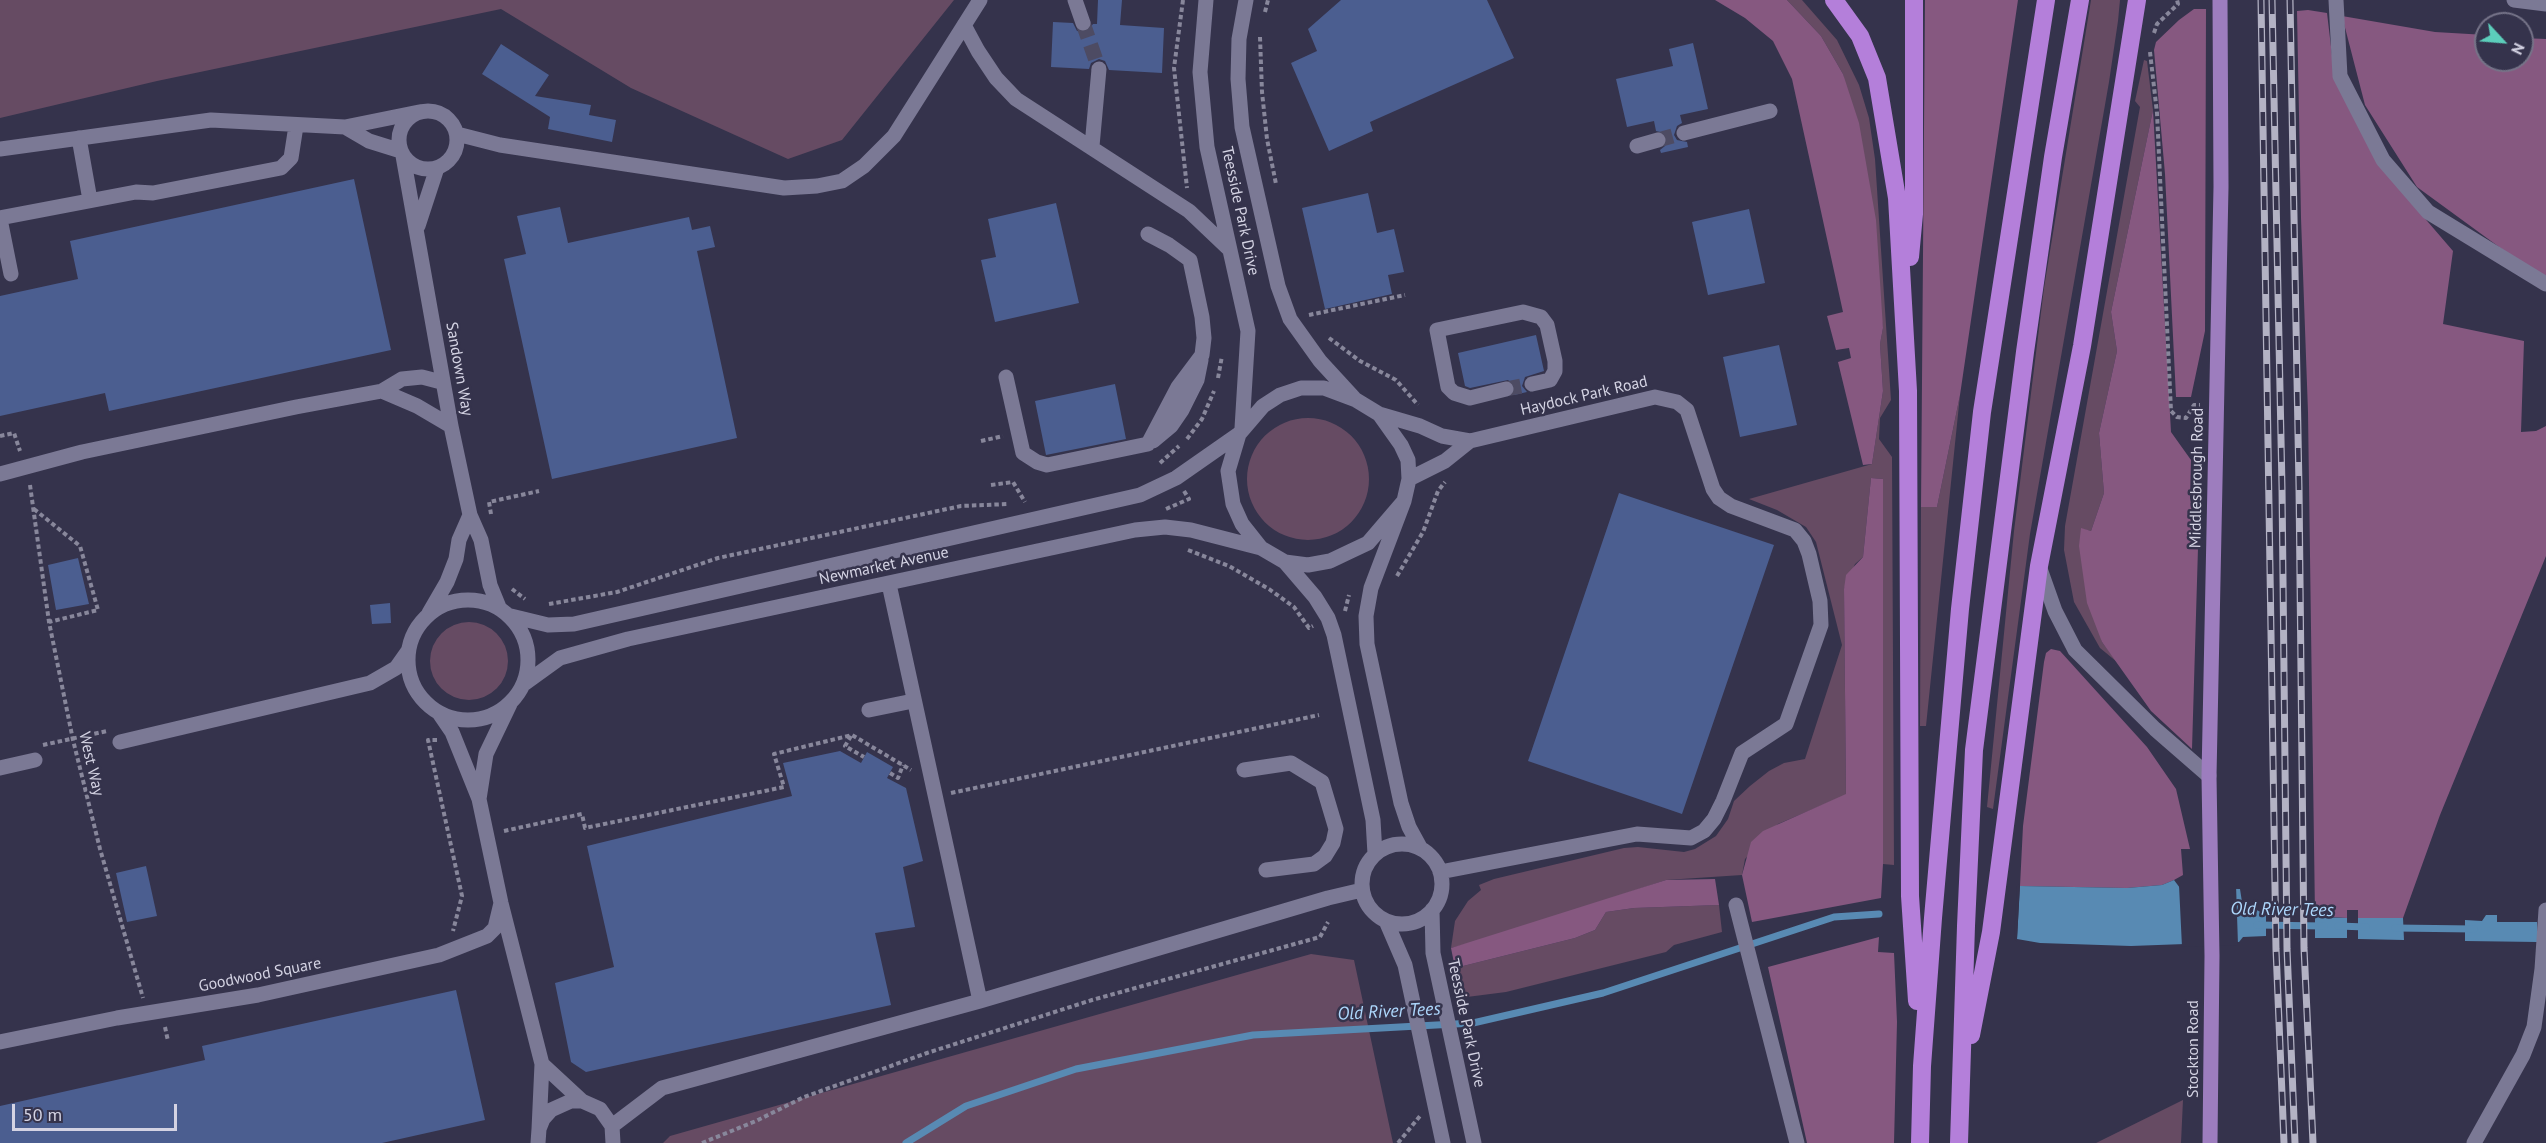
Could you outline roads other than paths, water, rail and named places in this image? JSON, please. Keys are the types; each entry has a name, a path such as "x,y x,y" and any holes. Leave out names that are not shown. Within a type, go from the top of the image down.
{"highway":[{"path":"1834,0 1860,36 1877,78 1897,198 1905,304 1910,474 1910,896 1922,1066"},
{"path":"1905,304 1914,214 1914,0"},
{"path":"1920,1143 1922,1066 1953,689 1982,412 2019,161 2046,0"},
{"path":"1959,1143 1974,750 2025,352 2053,157 2080,0"},
{"path":"1961,1088 1991,932 2039,566 2082,346 2137,0"},
{"path":"2132,30 2152,0"}],"main road":[{"name":"Middlesbrough Road","path":"2212,956 2209,776 2221,187 2220,0"},
{"name":"Stockton Road","path":"2210,1143 2212,956"}],"street":[{"path":"457,134 500,145 784,188 817,186 842,181 864,166 894,136 980,0"},
{"path":"1075,0 1083,23"},
{"name":"Teesside Park Drive","path":"1206,0 1200,72 1207,147 1248,331 1240,431"},
{"name":"Teesside Park Drive","path":"1246,0 1239,39 1238,79 1242,127 1278,286 1290,319 1320,362 1356,400"},
{"path":"2336,0 2340,76 2383,160 2428,213 2546,284"},
{"path":"2514,0 2546,4"},
{"path":"964,25 996,78 1016,99 1092,146 1189,211 1228,248"},
{"path":"1092,146 1100,69"},
{"path":"0,149 211,120 345,127 431,111 443,115 452,123 457,134 457,145 453,155 446,163 437,168 418,167 402,154 369,141 345,127"},
{"path":"1684,133 1770,111"},
{"path":"402,154 399,144 402,128 406,121 419,112"},
{"path":"11,274 0,219 90,200 136,192 153,193 281,168 291,158 296,126"},
{"path":"79,138 90,200"},
{"path":"1637,146 1658,140"},
{"name":"Sandown Way","path":"402,154 418,229 441,382 470,515 481,540 489,585 505,611"},
{"path":"418,229 437,168"},
{"path":"1006,376 1023,453 1036,462 1047,465 1148,444 1178,387 1202,354 1204,338 1190,260 1169,244 1148,234"},
{"path":"1506,389 1470,398 1454,393 1448,387 1437,330 1523,312 1540,317 1547,325 1555,361 1554,371 1550,380 1532,384"},
{"path":"0,474 82,452 308,404 382,391 402,379 422,377 441,382"},
{"path":"1375,854 1373,820 1334,635 1328,618 1315,597 1285,562 1261,548 1242,524 1233,504 1228,471 1240,431 1263,406 1280,395 1301,388 1324,388 1356,400 1379,414 1420,426 1442,436 1470,441"},
{"path":"382,391 417,406 451,426"},
{"name":"Haydock Park Road","path":"1440,872 1637,834 1690,838 1704,831 1714,819 1723,801 1742,753 1786,724 1821,625 1820,601 1804,541 1795,530 1731,506 1719,498 1713,489 1687,410 1667,398 1655,398 1470,441"},
{"path":"1379,414 1401,445 1408,460 1409,479 1404,501 1371,588 1366,616 1367,644 1401,803 1409,827 1421,849 1436,863 1440,872 1441,892 1432,910 1425,917 1406,924 1386,921 1370,909 1362,890 1364,870 1375,854 1392,845 1412,845 1421,849"},
{"name":"Newmarket Avenue","path":"505,611 548,626 574,624 1140,495 1176,478 1240,431"},
{"path":"1409,479 1445,461 1470,441"},
{"path":"1285,562 1308,565 1330,561 1368,543 1404,501"},
{"path":"120,742 341,691 383,677 396,668 408,651 415,630 429,613 447,582 456,559 459,540 470,515"},
{"name":"Newmarket Avenue","path":"524,684 560,657 628,639 1135,530 1165,527 1191,530 1261,548"},
{"path":"2039,566 2055,611 2075,650 2155,729 2209,776"},
{"path":"889,584 980,1001"},
{"path":"429,613 450,601 475,599 505,611 522,631 528,648 529,667 524,684 510,704 486,754 479,800"},
{"path":"408,651 409,672 417,692 426,704 439,713 467,720 491,716 510,704"},
{"path":"869,710 913,701"},
{"path":"439,713 455,740 479,800 485,836 542,1064 539,1136"},
{"path":"0,768 35,760"},
{"path":"1244,770 1287,762 1304,770 1322,782 1336,829 1334,843 1325,856 1314,864 1266,870"},
{"path":"612,1126 662,1088 980,1001 1328,898 1362,890"},
{"name":"Goodwood Square","path":"0,1042 258,995 439,955 487,936 495,927 501,903"},
{"path":"1736,905 1797,1143"},
{"name":"Teesside Park Drive","path":"1432,910 1433,953 1474,1143"},
{"path":"2474,1143 2523,1055 2534,1027 2544,949 2545,914"},
{"path":"1386,921 1405,965 1443,1143"},
{"path":"542,1064 582,1101 600,1109 612,1126 613,1143"},
{"path":"539,1136 551,1110 571,1101 582,1101"}],"water":[{"path":"2174,880 2180,888 2240,889 2242,902 2266,915 2266,936 2243,937 2239,942 2131,946 2040,943 2017,939 2020,886 2127,888 2162,885"},
{"path":"2486,915 2497,915 2497,922 2537,922 2538,942 2465,941 2465,920 2482,921"},
{"path":"2315,917 2347,918 2347,938 2315,938"},
{"path":"2358,918 2403,918 2404,940 2358,939"}],"waterway":[{"name":"Old River Tees","path":"906,1143 966,1106 1076,1069 1253,1035 1473,1023 1603,993 1834,917 1879,914"},
{"name":"Old River Tees","path":"2257,925 2324,926"},
{"name":"Old River Tees","path":"2338,926 2366,927"},
{"name":"Old River Tees","path":"2395,928 2474,929"}],"tunnel":[{"path":"1083,23 1099,69"},
{"path":"1658,140 1684,133"},
{"path":"1506,389 1532,384"}],"railway":[{"path":"2261,0 2276,949 2284,1143"},
{"path":"2272,0 2282,487 2287,949 2295,1143"},
{"path":"2290,0 2299,487 2304,948 2313,1143"}]}
